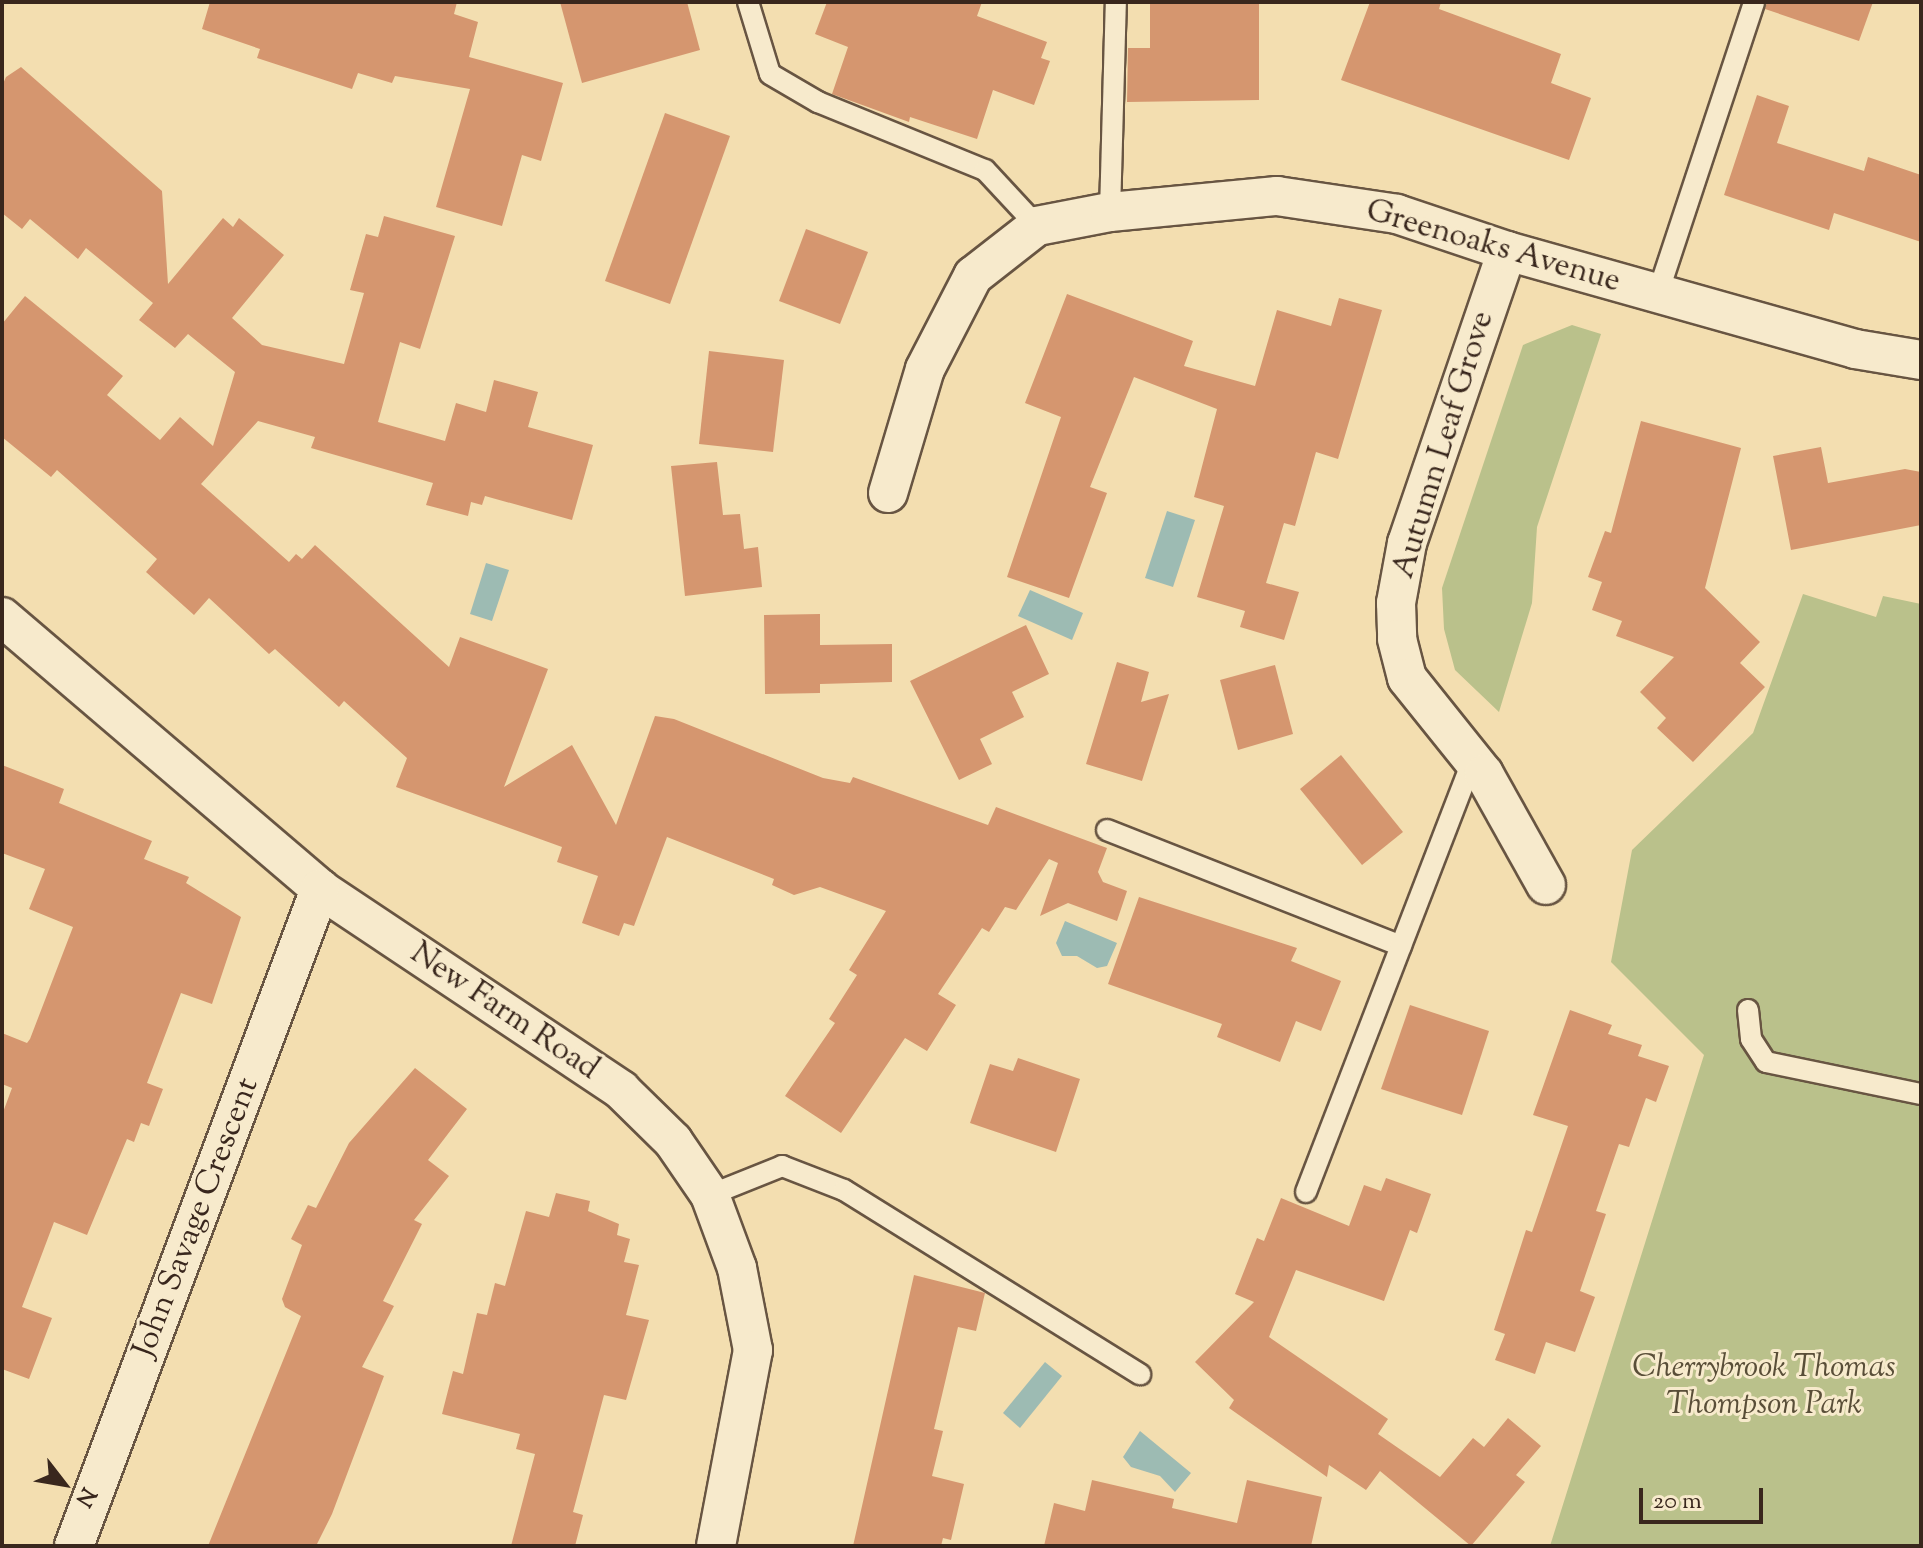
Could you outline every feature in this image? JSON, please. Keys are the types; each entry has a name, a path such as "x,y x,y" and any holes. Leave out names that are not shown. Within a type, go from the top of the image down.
{"street":[{"name":"Greenoaks Avenue","path":"888,493 925,369 973,276 1037,226 1110,212 1277,196 1397,214 1507,251 1855,349 1921,360"},
{"name":"Autumn Leaf Grove","path":"1507,251 1407,543 1396,603 1407,678 1473,759 1546,885"},
{"name":"New Farm Road","path":"2,617 320,889 621,1090 673,1141 710,1195 737,1268 753,1350 716,1546"},
{"name":"John Savage Crescent","path":"74,1546 320,889"}],"lane":[{"path":"748,2 770,74 818,102 985,170 1037,226"},
{"path":"1658,293 1754,2"},
{"path":"1110,212 1111,4"},
{"path":"1306,1192 1473,759"},
{"path":"1107,830 1401,946"},
{"path":"1748,1010 1751,1039 1766,1062 1921,1094"},
{"path":"710,1195 782,1166 844,1190 1140,1374"}],"green space":[{"path":"1572,325 1601,334 1537,527 1532,603 1499,712 1455,670 1444,629 1442,588 1523,345"},
{"name":"Cherrybrook Thomas Thompson Park","path":"1803,594 1876,617 1883,596 1921,604 1921,1546 1550,1546 1704,1055 1611,962 1632,850 1753,733"}],"water":[{"path":"1167,511 1195,520 1173,587 1145,578"},
{"path":"486,563 509,570 492,621 470,614"},
{"path":"1030,590 1083,613 1072,640 1018,616"},
{"path":"1065,921 1117,943 1107,966 1097,968 1077,956 1062,956 1056,943"},
{"path":"1045,1362 1062,1376 1020,1428 1003,1413"},
{"path":"1140,1431 1191,1473 1175,1492 1160,1476 1131,1467 1123,1457"}],"building":[{"path":"210,2 457,2 454,14 478,22 469,57 563,83 541,161 522,155 502,226 436,207 470,89 395,76 392,83 358,73 352,89 257,58 260,49 202,29"},
{"path":"560,2 687,2 700,50 582,83"},
{"path":"827,2 982,2 977,16 1047,42 1041,58 1050,61 1034,105 993,90 977,139 910,117 909,122 832,94 848,47 815,34"},
{"path":"1150,2 1259,2 1259,100 1127,102 1128,48 1150,48"},
{"path":"1370,2 1441,2 1439,9 1561,54 1551,83 1591,98 1569,160 1341,80"},
{"path":"1767,2 1873,2 1859,41 1765,9"},
{"path":"21,67 162,191 168,284 223,218 233,227 239,218 284,255 232,318 262,345 344,364 364,293 350,290 366,234 378,237 384,216 455,236 420,349 400,342 378,422 445,441 456,403 486,412 494,380 538,392 528,427 593,445 572,520 485,496 482,505 471,502 468,516 426,505 433,483 311,448 315,437 258,421 201,484 289,562 296,554 302,559 315,545 449,667 460,637 548,669 504,787 572,745 616,825 655,716 674,719 823,778 850,783 853,777 988,825 996,807 1107,848 1098,872 1103,882 1127,891 1117,921 1068,903 1040,916 1058,863 1049,859 1016,910 1005,907 989,932 982,928 938,994 956,1005 927,1051 905,1038 841,1133 785,1096 835,1023 829,1019 857,975 849,970 886,911 820,887 794,895 772,885 774,879 667,837 634,926 624,923 619,936 582,923 598,876 557,862 562,847 396,787 407,758 344,701 339,707 275,649 269,654 209,598 194,615 146,572 157,559 57,470 51,477 2,437 2,324 25,296 123,376 107,395 160,440 180,417 213,446 235,372 188,334 175,348 139,320 153,303 86,248 78,259 30,219 22,229 2,213 2,86 6,77"},
{"path":"1757,95 1789,106 1777,143 1864,171 1868,157 1921,175 1921,242 1834,213 1829,230 1724,195"},
{"path":"665,113 730,136 670,304 605,281"},
{"path":"806,229 868,252 840,324 779,301"},
{"path":"1067,294 1193,341 1184,366 1255,386 1277,310 1331,326 1339,298 1382,310 1338,459 1316,452 1295,526 1284,523 1266,583 1299,592 1284,640 1240,627 1245,611 1197,597 1224,506 1194,497 1217,409 1134,377 1090,487 1107,493 1069,598 1007,577 1061,417 1025,403"},
{"path":"709,351 784,360 773,452 699,444"},
{"path":"1641,421 1741,448 1705,588 1760,642 1740,663 1765,687 1693,762 1657,728 1666,718 1640,692 1674,657 1616,636 1622,621 1592,610 1602,582 1588,577 1605,531 1611,533"},
{"path":"1821,447 1828,483 1905,469 1921,472 1921,525 1791,550 1773,456"},
{"path":"717,462 723,515 740,514 744,549 758,547 762,587 685,596 671,466"},
{"path":"820,614 820,645 892,644 892,682 820,684 820,693 765,694 764,615"},
{"path":"1026,625 1049,674 1012,692 1024,717 980,739 992,764 959,780 910,681"},
{"path":"1117,662 1149,672 1141,702 1169,694 1142,781 1086,764"},
{"path":"1275,665 1293,734 1238,750 1220,680"},
{"path":"1341,755 1403,832 1362,865 1300,789"},
{"path":"2,765 64,789 59,803 152,841 144,859 189,877 186,883 241,917 212,1004 181,993 147,1083 163,1089 149,1126 141,1123 134,1142 127,1139 87,1235 54,1222 22,1307 52,1318 29,1379 2,1369 2,1115 12,1088 2,1084 2,1033 27,1043 30,1039 73,927 29,909 45,869 2,853"},
{"path":"1139,897 1297,948 1291,961 1341,981 1321,1031 1296,1021 1280,1062 1217,1037 1222,1024 1108,984"},
{"path":"1410,1005 1489,1031 1462,1115 1381,1089"},
{"path":"1570,1010 1612,1025 1608,1034 1642,1045 1638,1056 1669,1066 1656,1102 1646,1098 1629,1147 1619,1144 1596,1211 1606,1214 1580,1291 1595,1297 1575,1352 1546,1342 1535,1374 1495,1360 1505,1334 1494,1330 1526,1230 1532,1232 1568,1126 1533,1115"},
{"path":"1018,1058 1080,1079 1056,1152 970,1123 990,1064 1013,1071"},
{"path":"415,1068 467,1109 428,1160 449,1176 414,1220 422,1224 383,1301 394,1306 362,1367 384,1376 332,1514 316,1546 208,1546 301,1316 285,1307 282,1299 302,1245 291,1239 308,1205 316,1208 349,1143"},
{"path":"1386,1178 1431,1194 1417,1233 1410,1230 1384,1301 1296,1270 1269,1337 1388,1419 1378,1434 1440,1477 1473,1438 1484,1447 1508,1418 1541,1446 1516,1475 1525,1482 1471,1546 1380,1471 1366,1490 1329,1465 1327,1477 1229,1408 1234,1400 1195,1362 1254,1302 1235,1294 1257,1238 1264,1241 1281,1198 1349,1226 1364,1185 1381,1191"},
{"path":"556,1193 590,1201 588,1211 619,1224 617,1235 630,1239 624,1262 639,1265 626,1315 649,1320 626,1400 604,1395 573,1512 583,1515 575,1546 511,1546 535,1454 516,1449 520,1434 442,1414 453,1371 463,1374 477,1313 487,1315 495,1283 505,1286 526,1211 549,1217"},
{"path":"914,1275 985,1293 976,1331 958,1327 934,1429 943,1431 932,1476 964,1484 951,1540 943,1538 941,1546 853,1546"},
{"path":"1092,1480 1174,1499 1172,1508 1237,1523 1247,1480 1322,1497 1311,1546 1044,1546 1054,1503 1085,1511"}]}
